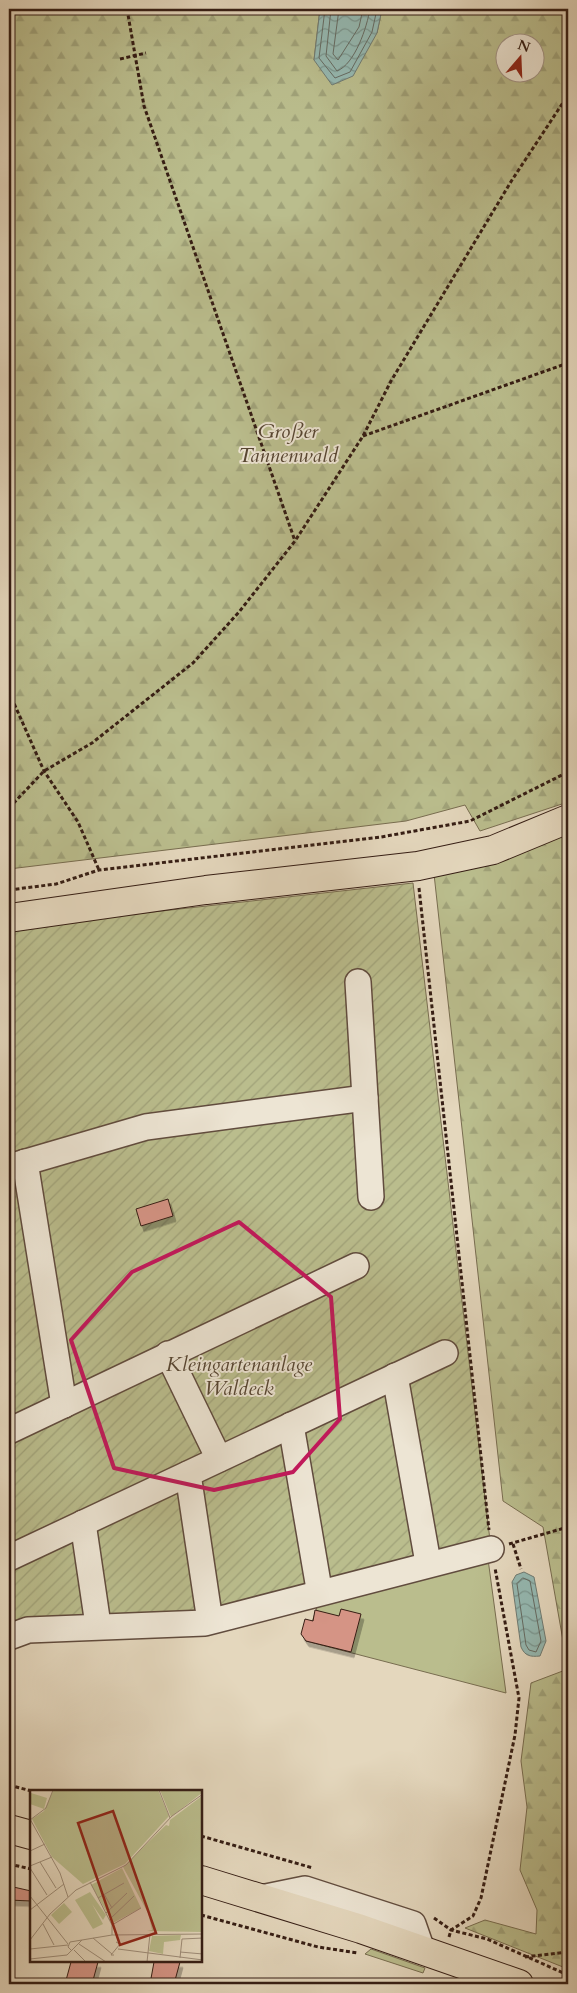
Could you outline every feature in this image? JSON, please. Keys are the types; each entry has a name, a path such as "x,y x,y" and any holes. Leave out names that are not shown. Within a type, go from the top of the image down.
{"main road":[{"path":"9,918 206,890 418,866 493,850 568,819"},
{"path":"9,1829 30,1835"},
{"path":"202,1880 422,1950 484,1979 519,1984"}],"lane":[{"path":"358,982 371,1198"},
{"path":"64,1406 17,1164 146,1127 365,1098"},
{"path":"9,1431 356,1266"},
{"path":"9,1558 445,1353"},
{"path":"168,1354 218,1460"},
{"path":"395,1376 427,1556"},
{"path":"291,1425 318,1583"},
{"path":"188,1474 208,1608"},
{"path":"83,1523 97,1618"},
{"path":"9,1637 28,1630 205,1623 502,1546"}],"path":[{"path":"127,9 144,106 296,541"},
{"path":"120,59 146,53"},
{"path":"9,808 44,771 92,743 193,664 239,612 296,541 363,436 391,381 449,282 512,180 568,95"},
{"path":"363,436 568,363"},
{"path":"9,692 44,771 78,822 99,870"},
{"path":"9,890 56,884 99,870 381,837 470,821 568,772"},
{"path":"418,866 519,1698 515,1736 481,1898 473,1916 451,1930"},
{"path":"502,1546 568,1527"},
{"path":"502,1546 521,1569"},
{"path":"9,1785 30,1791"},
{"path":"9,1864 30,1869"},
{"path":"525,1957 568,1952"}],"highlighted area":[{"path":"239,1222 331,1297 340,1419 293,1472 214,1490 114,1468 71,1340 132,1272"}],"green space":[{"name":"Großer Tannenwald","path":"9,9 320,9 314,60 377,33 382,9 568,9 568,802 480,831 465,805 406,821 9,869"},
{"path":"568,834 568,1669 543,1527 503,1501 434,874 479,865"},
{"name":"Kleingartenanlage Waldeck","path":"413,883 491,1549 205,1623 9,1631 9,928"},
{"path":"488,1559 506,1693 306,1641 318,1604"},
{"path":"568,1669 568,1969 465,1928 485,1920 536,1934 537,1910 520,1870 527,1807 521,1761 531,1683"},
{"path":"371,1949 425,1968 423,1973 365,1954"}],"water":[{"path":"320,9 382,9 377,33 353,76 332,85 314,60"},
{"path":"524,1572 534,1577 546,1641 540,1656 528,1655 521,1647 512,1582 516,1575"}],"building":[{"path":"168,1199 173,1216 141,1226 136,1209"},
{"path":"341,1609 361,1614 351,1652 306,1641 301,1634 305,1619 313,1621 315,1610 339,1616"},
{"path":"9,1886 30,1891 30,1901 9,1900"},
{"path":"71,1963 98,1963 92,1984 65,1984"},
{"path":"154,1963 180,1963 174,1984 150,1984"}]}
